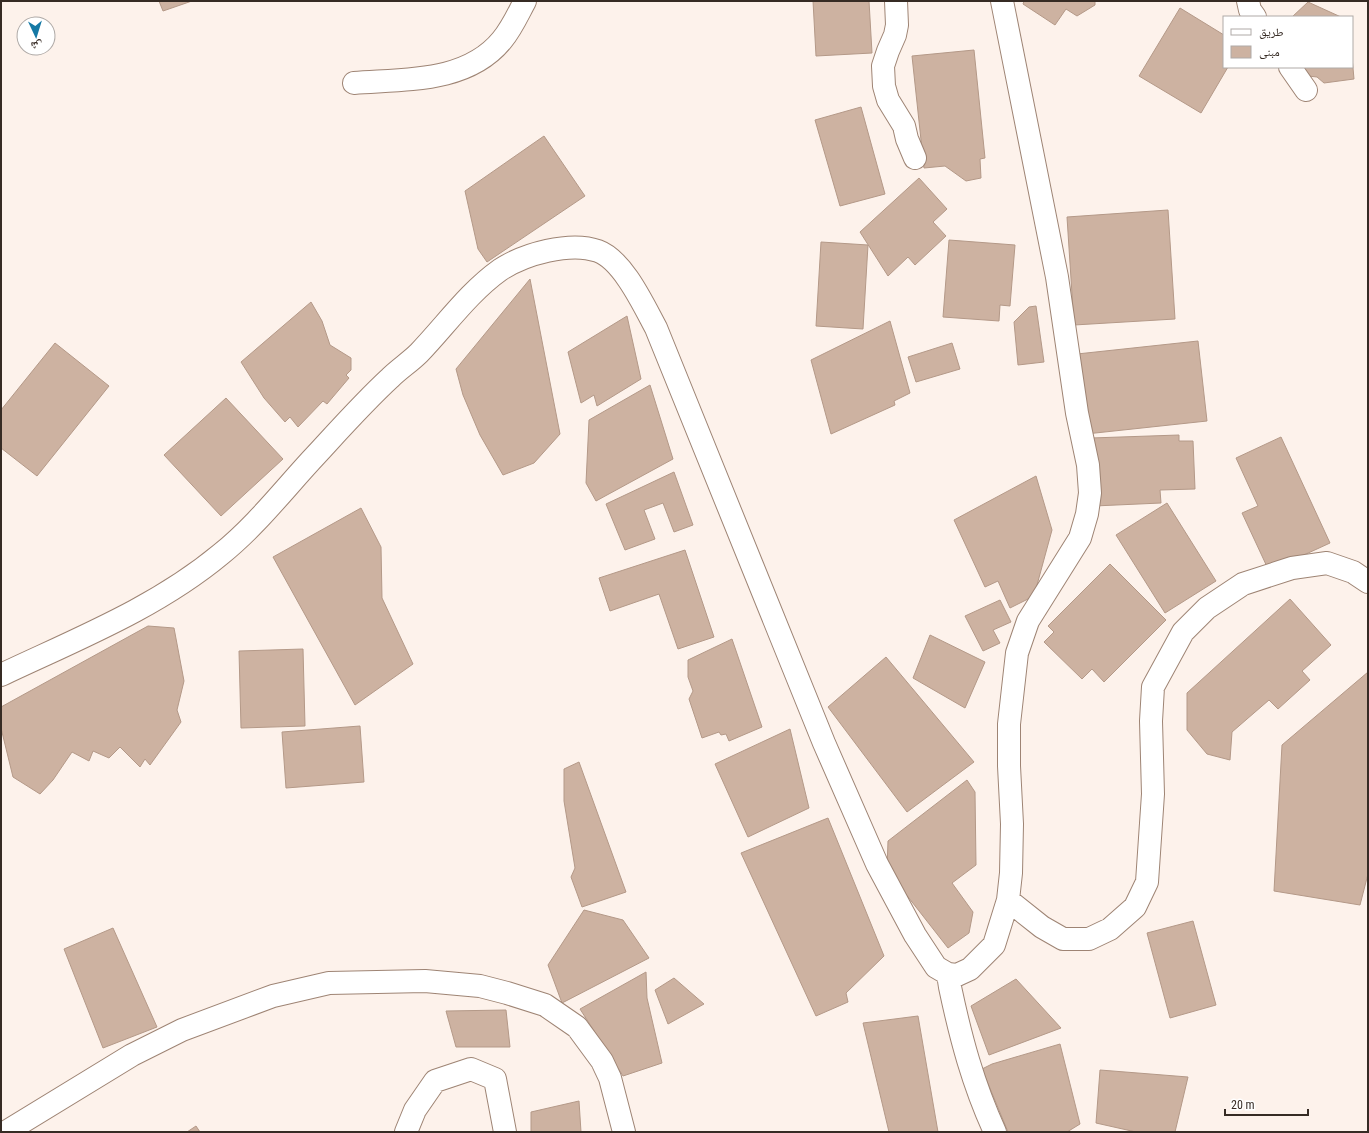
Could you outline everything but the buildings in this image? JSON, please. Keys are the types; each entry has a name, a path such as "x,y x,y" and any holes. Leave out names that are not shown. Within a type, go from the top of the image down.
{"street":[{"path":"354,83 446,74 468,67 502,41 513,25 525,1"},
{"path":"896,1 897,25 895,35 883,66 884,86 888,100 904,126 907,139 915,158"},
{"path":"1,675 108,626 180,586 223,553 275,502 314,456 390,378 418,354 474,293 500,270 531,255 560,248 598,251 612,261 621,271 637,294 656,328 862,832 915,935 936,967 948,974 957,975 970,969 994,945 1008,900 1011,873 1012,824 1009,766 1009,724 1017,653 1028,621 1080,538 1087,514 1090,493 1088,465 1077,413 1057,277 1002,1"},
{"path":"1248,1 1250,10 1254,16"},
{"path":"1291,68 1306,90"},
{"path":"1008,900 1042,927 1063,939 1089,939 1110,929 1135,907 1148,882 1153,794 1150,721 1153,687 1183,632 1207,608 1243,584 1292,568 1327,563 1353,572 1368,582"},
{"path":"948,974 970,1071 995,1132"},
{"path":"6,1132 132,1055 182,1030 273,996 329,983 425,981 480,986 508,993 545,1005 577,1027 602,1061 610,1078 624,1132"},
{"path":"406,1132 415,1110 435,1081 471,1069 495,1079 505,1132"}]}
